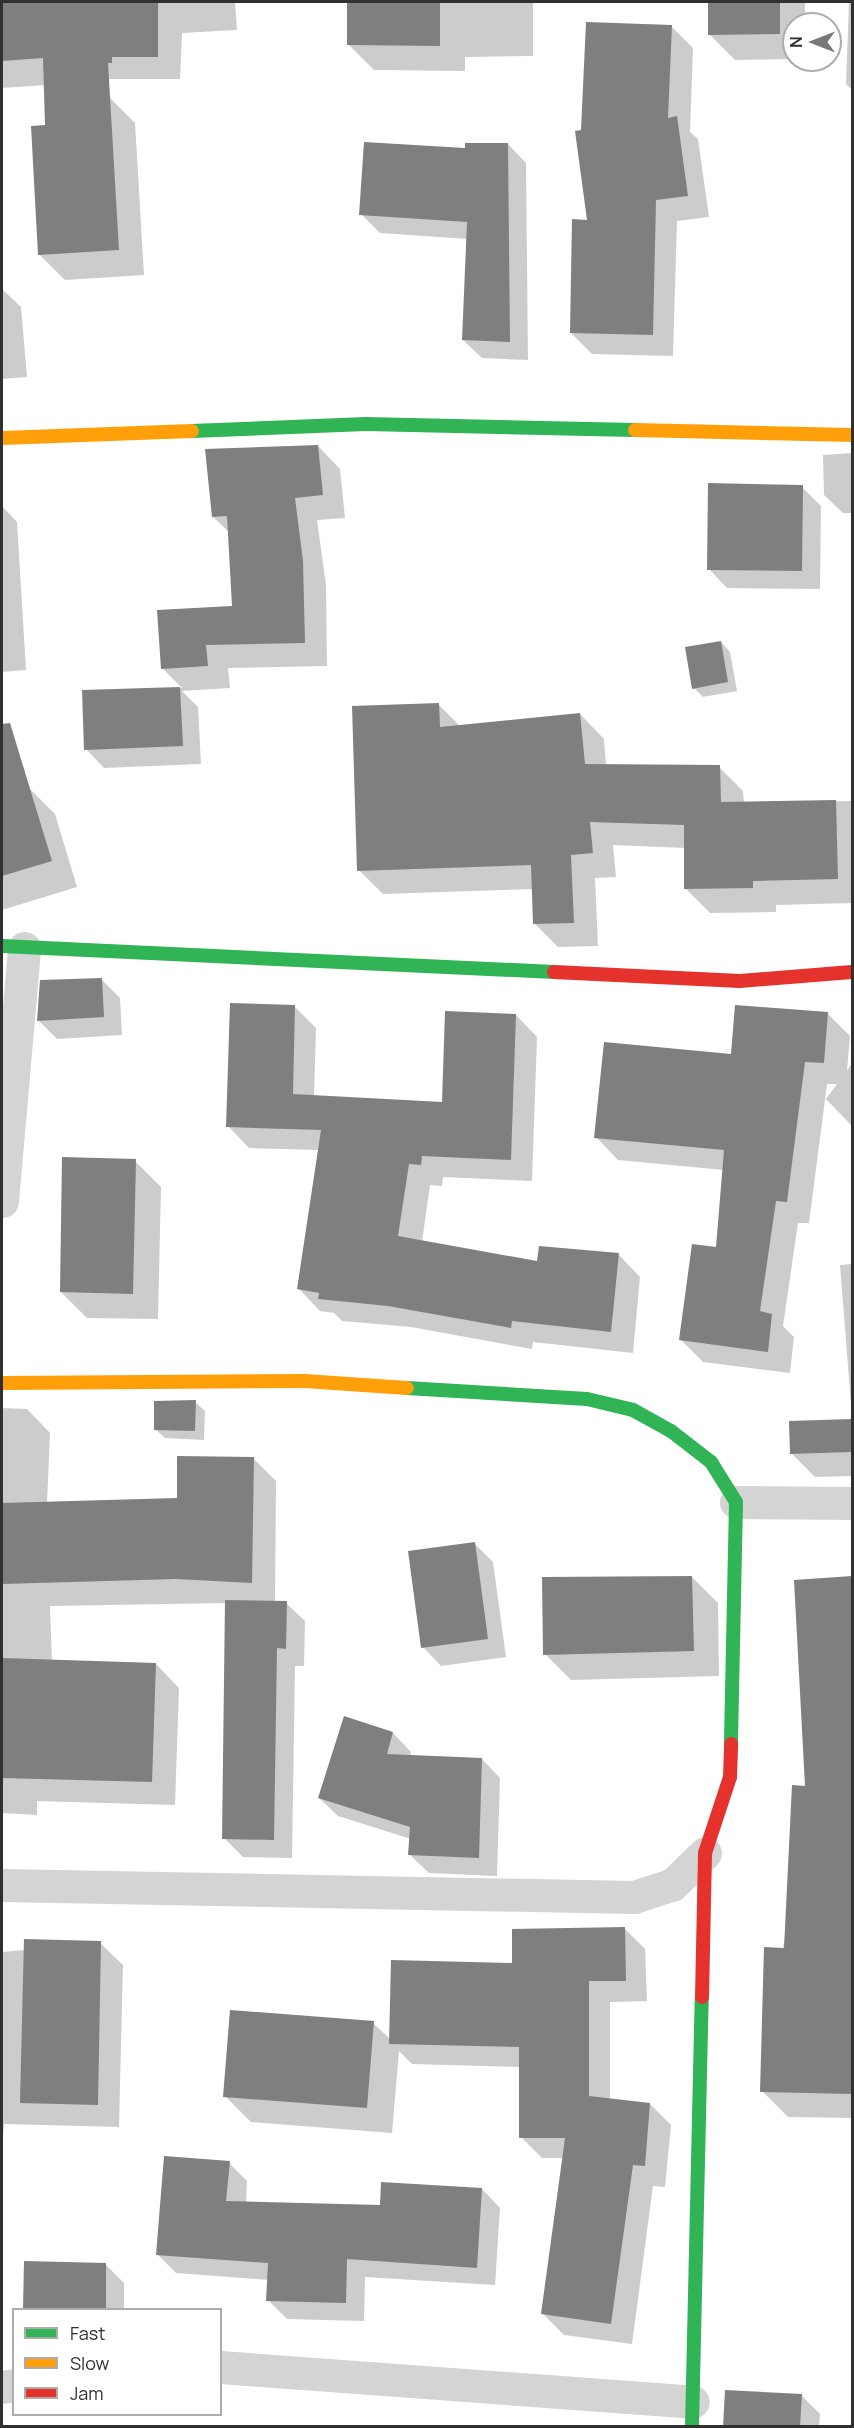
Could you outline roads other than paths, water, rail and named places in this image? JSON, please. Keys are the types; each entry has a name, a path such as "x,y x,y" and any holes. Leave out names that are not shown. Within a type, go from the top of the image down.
{"street":[{"path":"2,438 366,424 852,435"},
{"path":"2,1201 13,947 740,981 852,972"},
{"path":"2,1383 305,1381 586,1398 633,1410 671,1431 711,1462 736,1502 730,1777 705,1853 692,2414 222,2367"},
{"path":"736,1502 852,1503"},
{"path":"2,1885 634,1897 672,1885 705,1853"}]}
